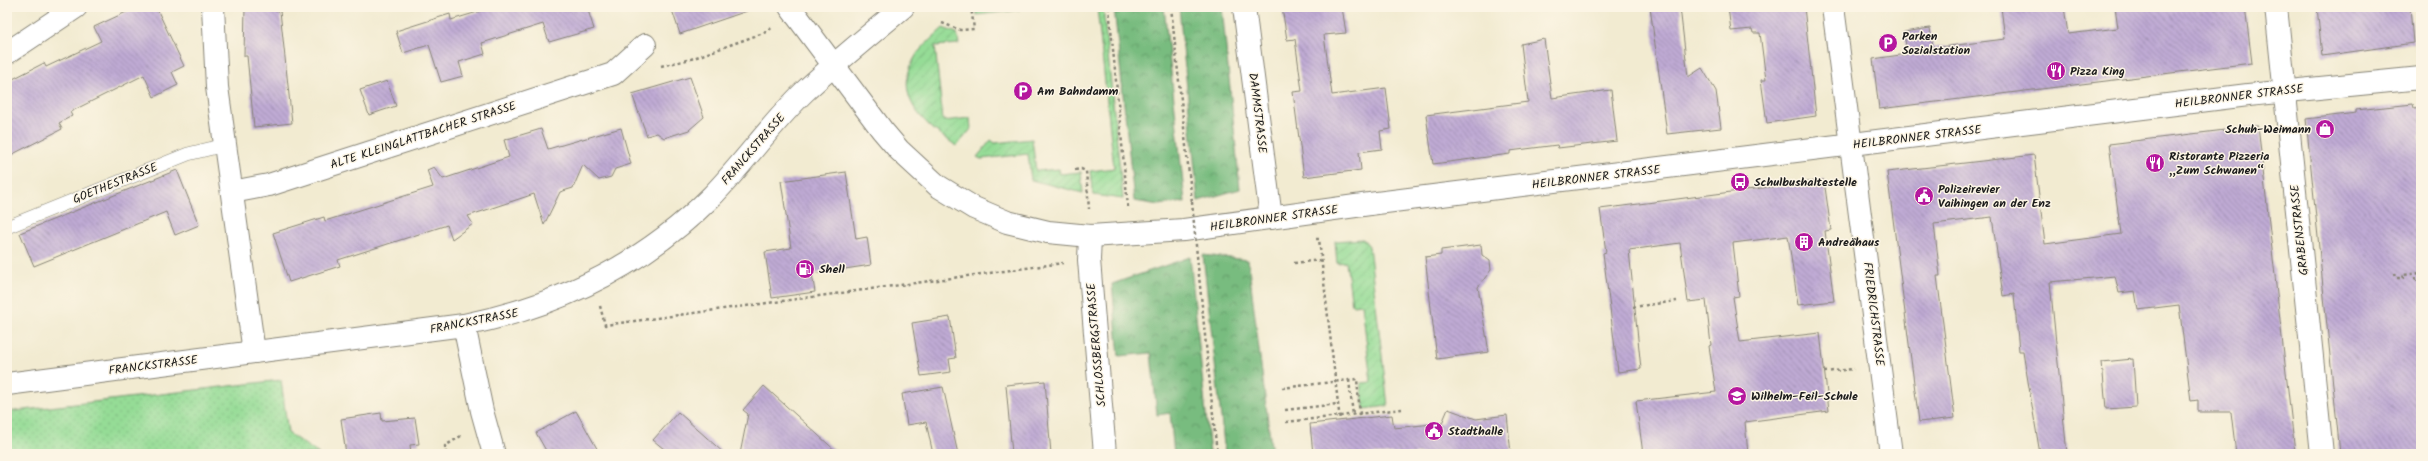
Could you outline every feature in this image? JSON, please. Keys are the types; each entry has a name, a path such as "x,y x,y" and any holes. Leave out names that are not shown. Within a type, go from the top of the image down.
{"street":[{"path":"7,53 76,7"},
{"path":"213,7 217,87 254,352"},
{"name":"HEILBRONNER STRASSE","path":"790,7 899,150 944,190 974,208 1007,222 1048,232 1090,236 1184,230 2285,90 2421,78"},
{"name":"FRANCKSTRASSE","path":"7,384 464,325 519,313 552,301 589,285 640,256 676,229 713,195 804,93 903,7"},
{"name":"DAMMSTRASSE","path":"1244,7 1271,218"},
{"name":"FRIEDRICHSTRASSE","path":"1833,7 1891,454"},
{"name":"GRABENSTRASSE","path":"2276,7 2322,454"},
{"name":"ALTE KLEINGLATTBACHER STRASSE","path":"232,192 268,185 613,74 645,45"},
{"name":"SCHLOSSBERGSTRASSE","path":"1090,236 1089,260 1105,454"},
{"path":"464,325 482,411 494,454"}],"lane":[{"name":"GOETHESTRASSE","path":"7,227 188,154 225,145"}],"path":[{"path":"942,23 960,30 974,29 972,7"},
{"path":"1109,7 1129,200"},
{"path":"1171,7 1217,454"},
{"path":"660,67 691,59 766,32"},
{"path":"1075,170 1081,169 1086,171 1090,236"},
{"path":"1318,239 1340,421"},
{"path":"600,306 605,325 1089,260"},
{"path":"1294,263 1321,260"},
{"path":"2395,274 2396,278 2403,278 2402,275 2421,273"},
{"path":"2416,281 2416,279 2421,278"},
{"path":"1633,307 1677,301"},
{"path":"1282,388 1357,379 1360,414"},
{"path":"1349,380 1352,415"},
{"path":"1285,410 1338,404"},
{"path":"1286,422 1402,409"}],"green space":[{"path":"976,7 1019,7 1019,10 977,15"},
{"path":"1097,7 1103,7 1123,199 1093,195 1090,171 1114,168"},
{"path":"1114,7 1164,7 1185,202 1159,205 1134,201"},
{"path":"1179,7 1222,7 1240,189 1198,201"},
{"path":"943,28 957,33 959,44 935,46 943,121 970,118 971,129 957,146 933,129 914,108 909,96 907,83 910,69 917,54 926,43"},
{"path":"1032,139 1036,171 1059,169 1060,174 1081,172 1083,193 1031,180 1028,154 981,159 977,157 991,140 995,143"},
{"path":"1363,239 1369,246 1388,406 1364,409 1361,383 1371,382 1362,304 1352,305 1346,262 1337,263 1335,241"},
{"path":"1203,255 1248,260 1272,454 1225,454"},
{"path":"1190,257 1210,454 1174,454 1170,413 1157,415 1151,353 1119,356 1112,284"},
{"path":"281,380 288,433 319,454 7,454 7,412"}],"building":[{"path":"137,7 156,7 184,66 172,72 178,85 154,97 144,75 70,112 72,116 59,123 62,129 7,157 7,82 44,63 46,67 101,41 94,27"},
{"path":"245,7 276,7 275,11 280,11 292,123 254,127 247,56 244,56"},
{"path":"494,7 587,7 594,29 549,42 543,24 482,43 485,54 459,62 463,76 441,82 429,45 403,53 396,31 450,14 451,20"},
{"path":"671,7 746,7 747,11 680,34"},
{"path":"1282,7 1342,7 1346,33 1324,35 1332,95 1386,88 1391,129 1380,131 1382,149 1359,152 1361,170 1304,177 1293,92 1302,91 1295,39 1287,40"},
{"path":"1650,7 1680,7 1688,77 1702,68 1716,91 1721,128 1667,134"},
{"path":"1728,7 1804,7 1816,116 1767,123 1761,80 1766,80 1760,33 1753,33 1752,29 1731,31"},
{"path":"2001,7 2064,7 2068,34 2118,28 2115,7 2245,7 2252,63 1879,109 1873,59 1907,54 1904,32 1930,28 1933,48 2005,39"},
{"path":"2317,7 2410,7 2413,43 2322,56"},
{"path":"1544,39 1552,98 1611,90 1617,141 1558,148 1557,145 1510,151 1510,154 1433,164 1426,115 1528,102 1521,44"},
{"path":"690,77 704,117 689,130 664,138 657,133 647,136 632,94"},
{"path":"387,81 396,106 369,115 360,90"},
{"path":"2413,104 2414,108 2421,107 2421,454 2340,454 2306,119 2356,113 2356,110"},
{"path":"2258,126 2295,452 2236,454 2231,412 2198,412 2198,400 2191,401 2179,305 2138,310 2135,291 2119,293 2115,276 2050,282 2067,454 2040,454 2023,351 2019,351 2014,294 2003,296 1992,217 1934,224 1940,276 1937,276 1955,418 1919,422 1887,172 2034,155 2045,244 2121,234 2109,144"},
{"path":"621,128 631,164 615,169 611,177 599,180 583,165 573,188 560,192 544,225 534,194 468,216 473,224 452,239 447,225 338,260 340,266 289,282 273,233 324,217 325,221 433,187 427,170 434,167 443,179 509,157 504,140 541,129 548,149"},
{"path":"177,170 199,225 175,235 166,212 34,266 20,233"},
{"path":"846,172 856,239 867,237 871,265 812,274 815,292 772,298 765,252 791,248 781,181"},
{"path":"1824,180 1831,230 1825,231 1834,301 1798,305 1788,236 1733,243 1739,296 1733,297 1740,342 1820,333 1829,411 1745,422 1748,454 1643,454 1636,401 1716,392 1709,346 1711,345 1706,300 1688,302 1680,243 1629,250 1641,369 1618,372 1603,253 1606,252 1600,209"},
{"path":"1481,245 1482,255 1490,261 1491,270 1478,287 1489,352 1437,359 1425,257 1441,255 1441,250"},
{"path":"950,317 956,358 949,359 951,372 921,376 912,323"},
{"path":"2133,359 2136,407 2106,409 2102,362"},
{"path":"1045,381 1051,454 1012,454 1006,385"},
{"path":"764,386 839,454 740,454 748,414 743,410"},
{"path":"943,387 958,454 933,454 926,422 907,425 902,394"},
{"name":"Stadthalle","path":"1448,409 1476,419 1507,415 1511,454 1313,454 1310,424 1392,415 1394,428 1442,423"},
{"path":"576,411 600,454 548,454 536,433"},
{"path":"678,412 725,454 670,454 653,440"},
{"path":"381,413 382,421 415,418 419,444 410,445 411,454 346,454 341,419"}],"place":[{"name":"Parken Sozialstation","path":"1888,43"},
{"name":"Pizza King","path":"2056,71"},
{"name":"Am Bahndamm","path":"1023,91"},
{"name":"Schuh-Weimann","path":"2325,129"},
{"name":"Ristorante Pizzeria „Zum Schwanen“","path":"2155,163"},
{"name":"Schulbushaltestelle","path":"1740,182"},
{"name":"Polizeirevier Vaihingen an der Enz","path":"1924,196"},
{"name":"Andreähaus","path":"1804,242"},
{"name":"Shell","path":"805,269"},
{"name":"Wilhelm-Feil-Schule","path":"1737,396"},
{"name":"Stadthalle","path":"1434,431"}]}
